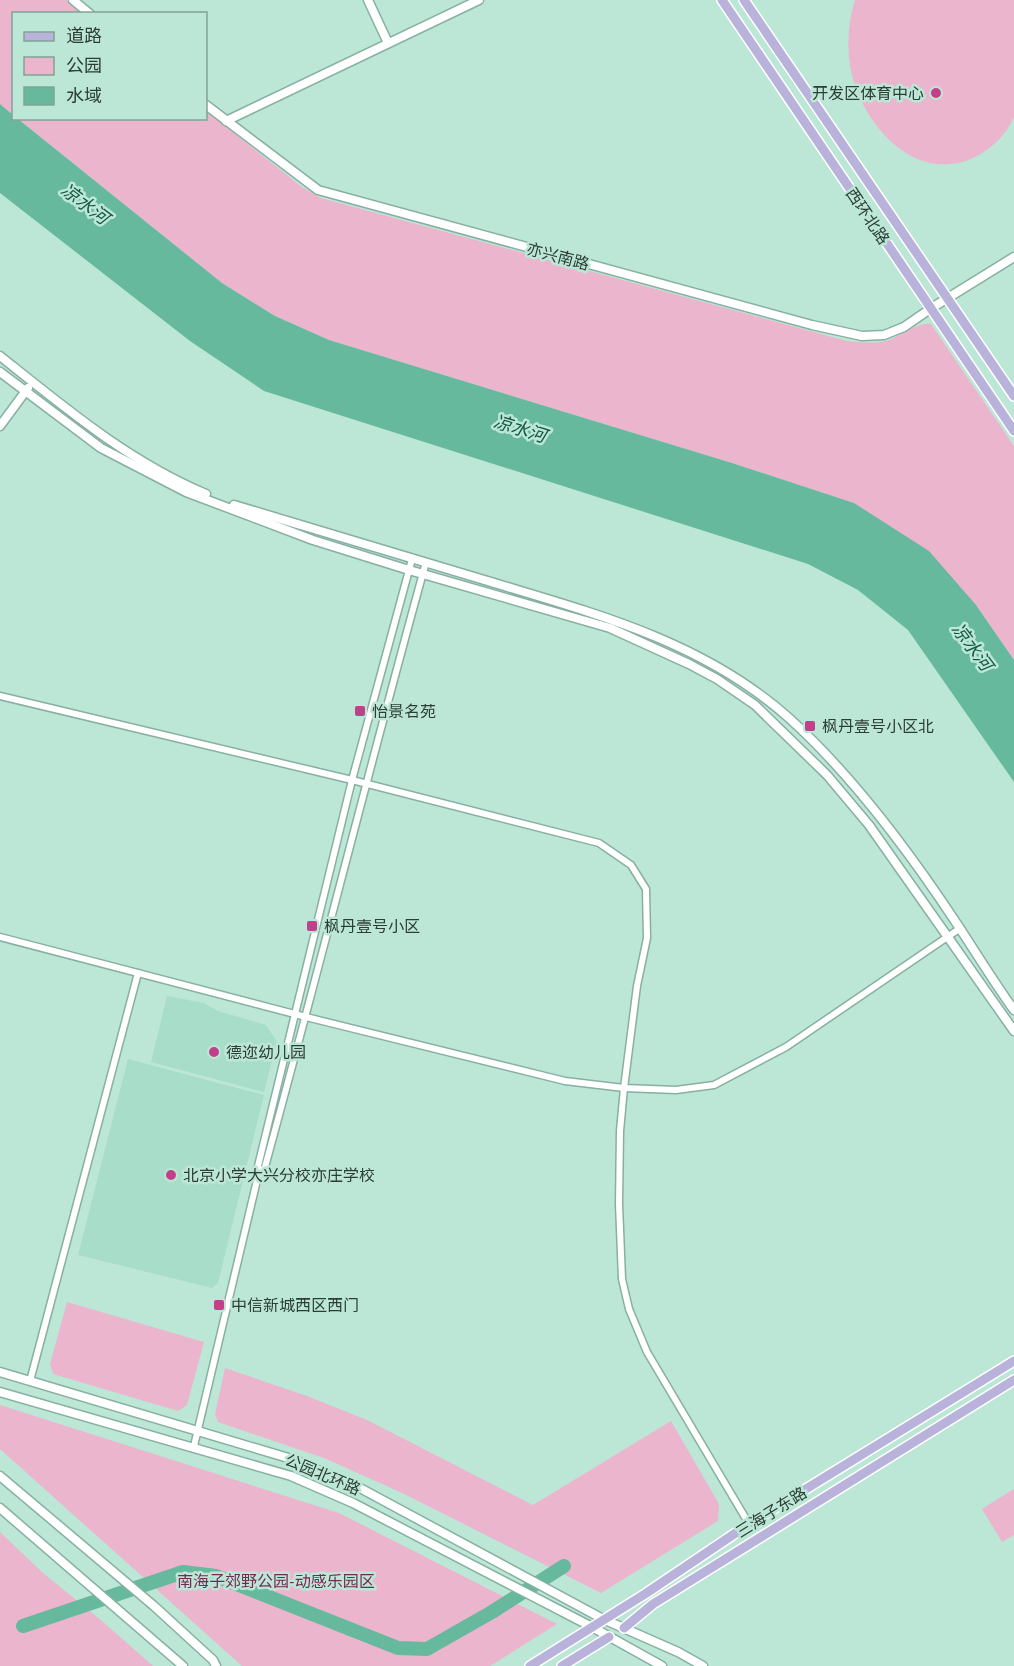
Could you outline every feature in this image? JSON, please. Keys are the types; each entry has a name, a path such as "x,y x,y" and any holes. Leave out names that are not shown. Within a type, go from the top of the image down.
{"main road":[{"name":"西环北路","path":"722,0 1014,431"},
{"name":"西环北路","path":"744,0 1014,396"},
{"name":"三海子东路","path":"530,1666 749,1524 1014,1361"},
{"name":"三海子东路","path":"624,1628 654,1604 1014,1380"},
{"name":"三海子东路","path":"562,1666 609,1637"}],"street":[{"path":"73,0 88,12"},
{"path":"368,0 388,43"},
{"path":"226,121 478,0"},
{"name":"亦兴南路","path":"207,106 318,190 812,325 862,336 884,335 904,327 1014,257"},
{"path":"0,356 96,433 177,482 230,504 615,620 695,654 735,677 764,697 790,720 841,771 879,816 1014,1010"},
{"path":"0,372 100,448 186,492 313,540 610,628 689,664 745,698 763,712 827,775 869,825 1014,1031"},
{"path":"0,426 32,382"},
{"path":"194,1446 258,1176 258,1166 352,780 412,559"},
{"path":"258,1176 265,1167 365,784 426,562"},
{"path":"0,696 352,780 599,843 631,865 646,889 647,938 637,986 620,1131 621,1279 629,1309 648,1352 749,1524"},
{"path":"0,937 306,1017 564,1081 624,1088 676,1090 714,1085 786,1047 959,928"},
{"path":"30,1380 138,973"},
{"name":"公园北环路","path":"0,1372 295,1460 360,1488 603,1619 703,1666"},
{"name":"公园北环路","path":"0,1392 194,1446 291,1476 353,1503 592,1627"},
{"path":"0,1476 154,1606 213,1660 216,1666"},
{"path":"0,1508 183,1666"},
{"path":"592,1627 662,1666"},
{"name":"三海子东路","path":"609,1637 624,1628"}],"shaded area":[{"name":"德迩幼儿园","path":"167,996 204,1003 218,1011 266,1025 277,1042 264,1092 151,1062"},
{"name":"北京小学大兴分校亦庄学校","path":"128,1059 264,1095 218,1283 212,1288 78,1255"}],"green space":[{"path":"0,0 66,0 82,12 12,12 12,114 0,104"},
{"name":"开发区体育中心","path":"855,0 1014,0 1014,117 997,141 973,158 953,164 933,164 915,158 898,148 871,118 861,100 851,73 850,20"},
{"path":"207,112 302,187 321,198 847,341 871,343 886,341 915,327 931,324 1014,446 1014,660 976,605 854,503 732,463 329,340 275,316 222,283 19,120 207,120"},
{"path":"67,1302 204,1342 187,1405 178,1411 53,1374 50,1364"},
{"path":"225,1368 307,1396 367,1420 533,1505 671,1421 719,1504 718,1521 601,1593 400,1492 324,1458 218,1422 215,1414"},
{"name":"南海子郊野公园-动感乐园区","path":"0,1405 339,1513 557,1624 490,1666 242,1666 0,1449"},
{"path":"1014,1489 1014,1535 1002,1542 982,1509"},
{"path":"0,1532 43,1573 153,1666 0,1666"}],"water":[{"name":"凉水河","path":"0,104 12,114 12,120 19,120 222,283 275,316 329,340 732,463 854,503 929,551 976,605 1014,660 1014,782 908,630 858,590 808,564 264,391 190,341 0,193"}],"waterway":[{"path":"23,1626 183,1572 216,1576 398,1648 427,1649 492,1612 564,1566"}],"place":[{"name":"开发区体育中心","path":"936,93"},
{"name":"怡景名苑","path":"360,711"},
{"name":"枫丹壹号小区北","path":"810,726"},
{"name":"枫丹壹号小区","path":"312,926"},
{"name":"德迩幼儿园","path":"214,1052"},
{"name":"北京小学大兴分校亦庄学校","path":"171,1175"},
{"name":"中信新城西区西门","path":"219,1305"}]}
